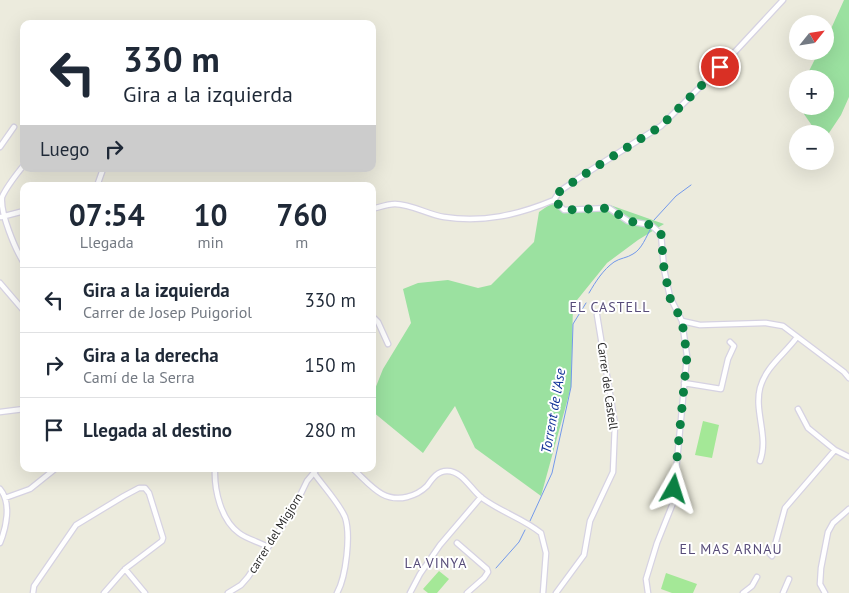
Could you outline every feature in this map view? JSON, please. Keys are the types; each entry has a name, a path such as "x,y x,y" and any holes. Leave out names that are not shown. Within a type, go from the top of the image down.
{"street":[{"path":"376,208 396,204 443,217 477,220 499,218 530,210 554,200 560,191 661,126 732,55 783,0"},
{"path":"0,147 14,127"},
{"path":"20,171 2,198 0,207 1,217 20,256"},
{"path":"554,200 564,210 609,208 628,221 651,225 661,234 664,269 670,298 682,321 687,356 673,503 657,543 646,579 648,593"},
{"path":"1,217 20,212"},
{"path":"0,283 20,306"},
{"name":"Carrer del Castell","path":"556,593 584,555 590,521 613,472 615,424 597,315"},
{"path":"376,320 388,344"},
{"path":"682,321 700,325 766,323 783,326 844,372 849,378"},
{"path":"760,461 764,451 759,400 760,387 777,358 796,337"},
{"path":"684,383 721,389 728,359 734,346 730,342"},
{"path":"798,409 808,428 835,450 849,457"},
{"path":"0,412 20,410"},
{"path":"770,554 772,556 785,508 835,450"},
{"path":"356,472 381,494 392,499 418,493 435,476 445,470 458,474 481,497 541,533 546,553 543,593"},
{"path":"5,498 30,490 52,472"},
{"path":"215,472 217,493 224,513 231,525 243,536 268,547"},
{"name":"carrer del Migjorn","path":"228,593 241,584 248,576 293,510 307,481 315,472"},
{"path":"317,472 344,515 347,526 344,572 337,593"},
{"path":"33,593 34,586 76,525 124,496 139,488 145,488 149,492 164,538 125,569 104,593"},
{"path":"0,489 5,498 5,522 0,543"},
{"path":"410,593 420,574 440,545 481,497"},
{"path":"826,593 820,584 828,532 834,523 849,509"},
{"path":"457,543 487,569 488,572 467,593"},
{"path":"125,569 145,593"},
{"path":"743,593 752,586 757,577"},
{"path":"783,593 789,579"}],"green space":[{"path":"844,0 849,0 849,97 834,126 812,125 805,115 834,115 834,70 810,70 814,60 834,60 834,22"},
{"path":"552,203 562,212 610,205 664,224 607,263 573,305 571,387 541,496 475,448 455,406 423,453 376,414 376,386 383,369 411,323 403,289 418,283 448,280 478,288 491,285 534,242 539,212"},
{"path":"703,421 719,425 712,458 695,455"},
{"path":"439,571 449,579 437,593 428,593 423,589"},
{"path":"666,573 697,584 693,593 672,593 661,589"}],"waterway":[{"name":"Torrent de l'Ase","path":"654,220 676,196 691,185"},
{"name":"Torrent de l'Ase","path":"589,293 610,265 639,249 651,228"},
{"name":"Torrent de l'Ase","path":"530,521 552,473 571,387 573,324 586,303"},
{"name":"Torrent de l'Ase","path":"496,568 519,542 525,530"}],"district":[{"name":"EL CASTELL","path":"610,307"},
{"name":"EL MAS ARNAU","path":"731,549"},
{"name":"LA VINYA","path":"436,563"}],"route":[{"path":"674,489 687,356 682,321 670,298 664,269 661,234 651,225 628,221 609,208 564,210 554,200 560,191 661,126 720,67"}]}
